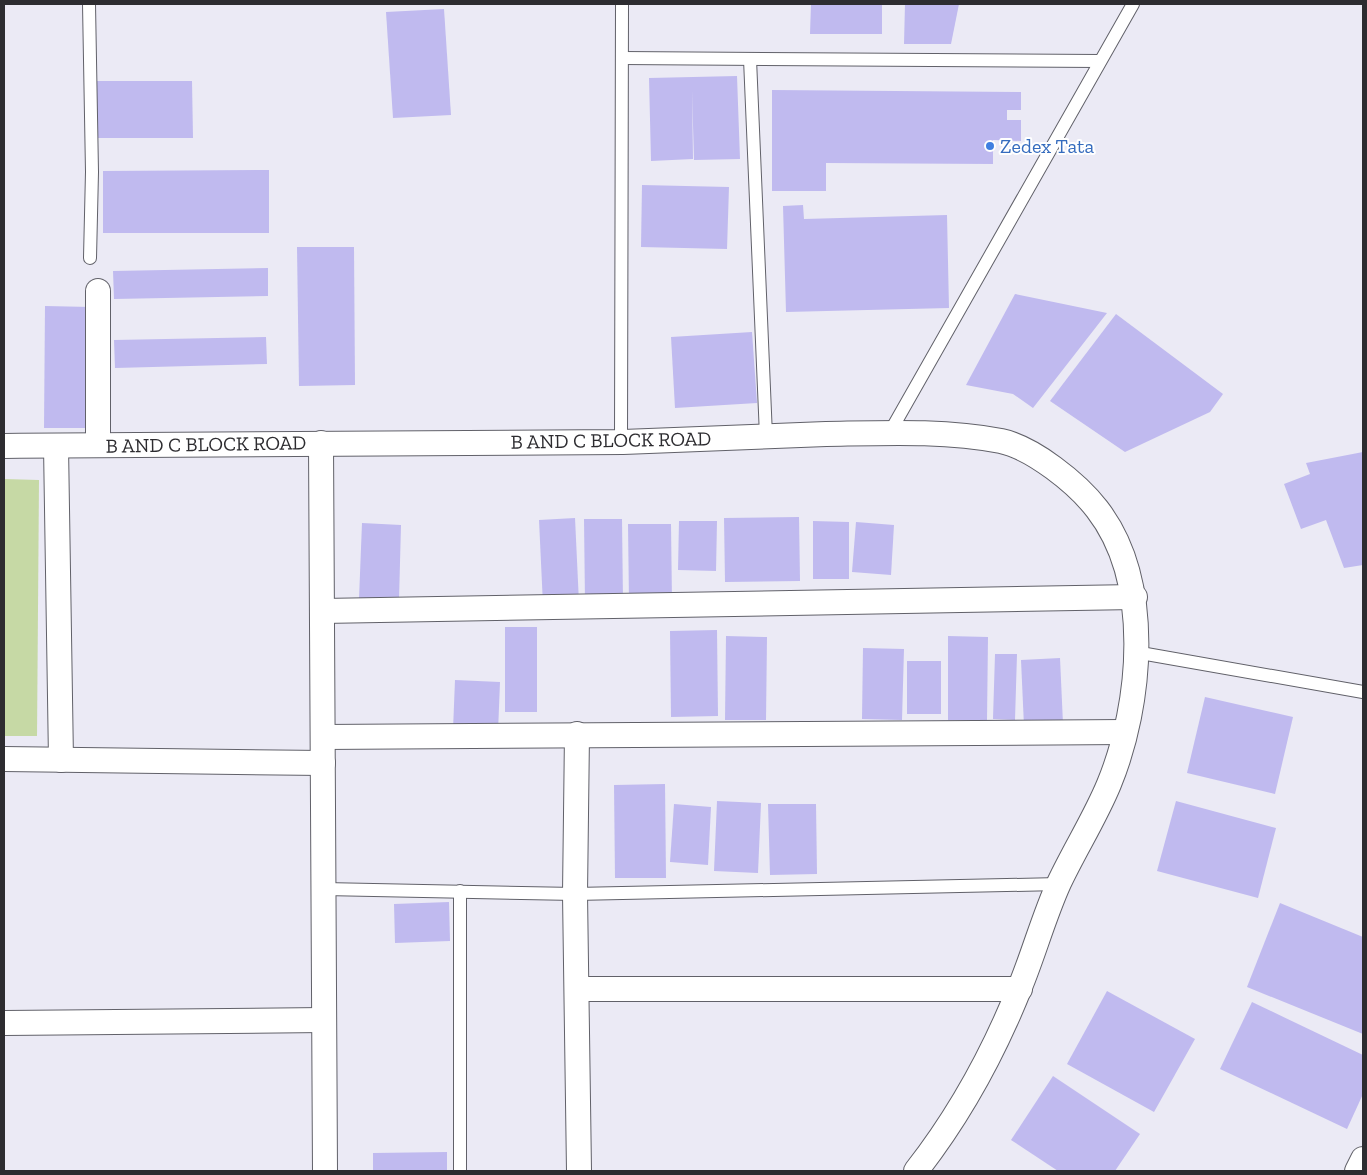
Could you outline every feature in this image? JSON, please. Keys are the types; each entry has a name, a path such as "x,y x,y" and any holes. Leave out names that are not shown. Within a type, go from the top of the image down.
{"street":[{"path":"98,291 98,446"},
{"name":"B AND C BLOCK ROAD","path":"4,446 621,442 890,432 968,436 1007,442 1041,460 1079,490 1098,510 1119,543 1135,597 1135,652 1131,705 1125,732 1112,778 1097,812 1059,884 1020,989 975,1084 932,1151 916,1171"},
{"path":"321,443 325,1171"},
{"path":"56,446 61,760"},
{"path":"322,612 1135,597"},
{"path":"322,737 1125,732"},
{"path":"577,734 575,894 578,989 579,1171"},
{"path":"4,759 323,763"},
{"path":"578,989 1020,989"},
{"path":"4,1023 324,1020"},
{"path":"1357,1171 1363,1160"}],"lane":[{"path":"89,4 92,172 90,258"},
{"path":"621,442 622,4"},
{"path":"890,432 1133,4"},
{"path":"622,58 1100,61"},
{"path":"750,59 766,436"},
{"path":"1135,652 1363,692"},
{"path":"324,889 575,894 1059,884"},
{"path":"460,891 460,1171"}],"green space":[{"path":"4,479 39,480 37,736 4,736"}],"building":[{"path":"811,4 882,4 882,34 810,34"},
{"path":"905,4 959,4 951,44 904,44"},
{"path":"444,9 451,115 393,118 386,12"},
{"path":"737,76 740,159 694,160 692,90 693,159 651,161 649,78"},
{"path":"94,81 192,81 193,138 95,138"},
{"path":"772,90 1021,92 1021,110 1007,110 1007,120 1021,120 1021,141 993,140 993,164 826,163 826,191 772,191"},
{"path":"269,170 269,233 103,233 103,171"},
{"path":"642,185 729,187 727,249 641,247"},
{"path":"803,205 804,219 947,215 949,308 786,312 783,206"},
{"path":"297,247 354,247 355,385 299,386"},
{"path":"268,268 268,296 114,299 113,271"},
{"path":"1015,294 1107,313 1033,408 1013,394 966,385"},
{"path":"45,306 91,307 90,428 44,428"},
{"path":"1116,314 1223,394 1210,412 1125,452 1050,401"},
{"path":"752,332 757,403 675,408 671,337"},
{"path":"266,337 267,364 115,368 114,340"},
{"path":"1363,452 1363,565 1344,568 1326,520 1301,529 1284,484 1310,474 1306,463"},
{"path":"799,517 800,581 725,582 724,518"},
{"path":"575,518 579,603 543,605 539,520"},
{"path":"584,519 622,519 623,603 585,602"},
{"path":"679,521 717,521 716,571 678,570"},
{"path":"813,521 849,522 849,579 813,579"},
{"path":"856,522 894,525 891,575 852,572"},
{"path":"362,523 401,525 399,600 359,599"},
{"path":"628,524 671,524 672,603 629,603"},
{"path":"505,627 537,627 537,712 505,712"},
{"path":"717,630 718,716 671,717 670,631"},
{"path":"726,636 767,637 766,720 725,720"},
{"path":"948,636 988,637 987,720 948,720"},
{"path":"863,648 904,649 902,720 862,719"},
{"path":"995,654 1017,654 1015,720 993,719"},
{"path":"1060,658 1063,724 1024,726 1021,660"},
{"path":"907,661 941,661 941,714 907,714"},
{"path":"455,680 500,682 498,732 453,730"},
{"path":"1205,697 1293,717 1275,794 1187,773"},
{"path":"665,784 666,878 615,878 614,785"},
{"path":"717,801 761,803 758,873 714,871"},
{"path":"1176,801 1276,828 1258,898 1157,871"},
{"path":"674,804 711,807 708,865 670,862"},
{"path":"768,804 816,804 817,874 770,875"},
{"path":"449,902 450,941 395,943 394,904"},
{"path":"1280,903 1363,937 1363,1034 1247,987"},
{"path":"1107,991 1195,1039 1154,1112 1067,1064"},
{"path":"1252,1002 1363,1055 1363,1094 1347,1129 1220,1069"},
{"path":"1053,1076 1140,1134 1115,1171 1058,1171 1011,1140"},
{"path":"447,1152 447,1171 373,1171 373,1153"}],"place":[{"name":"Zedex Tata","path":"990,146"}]}
